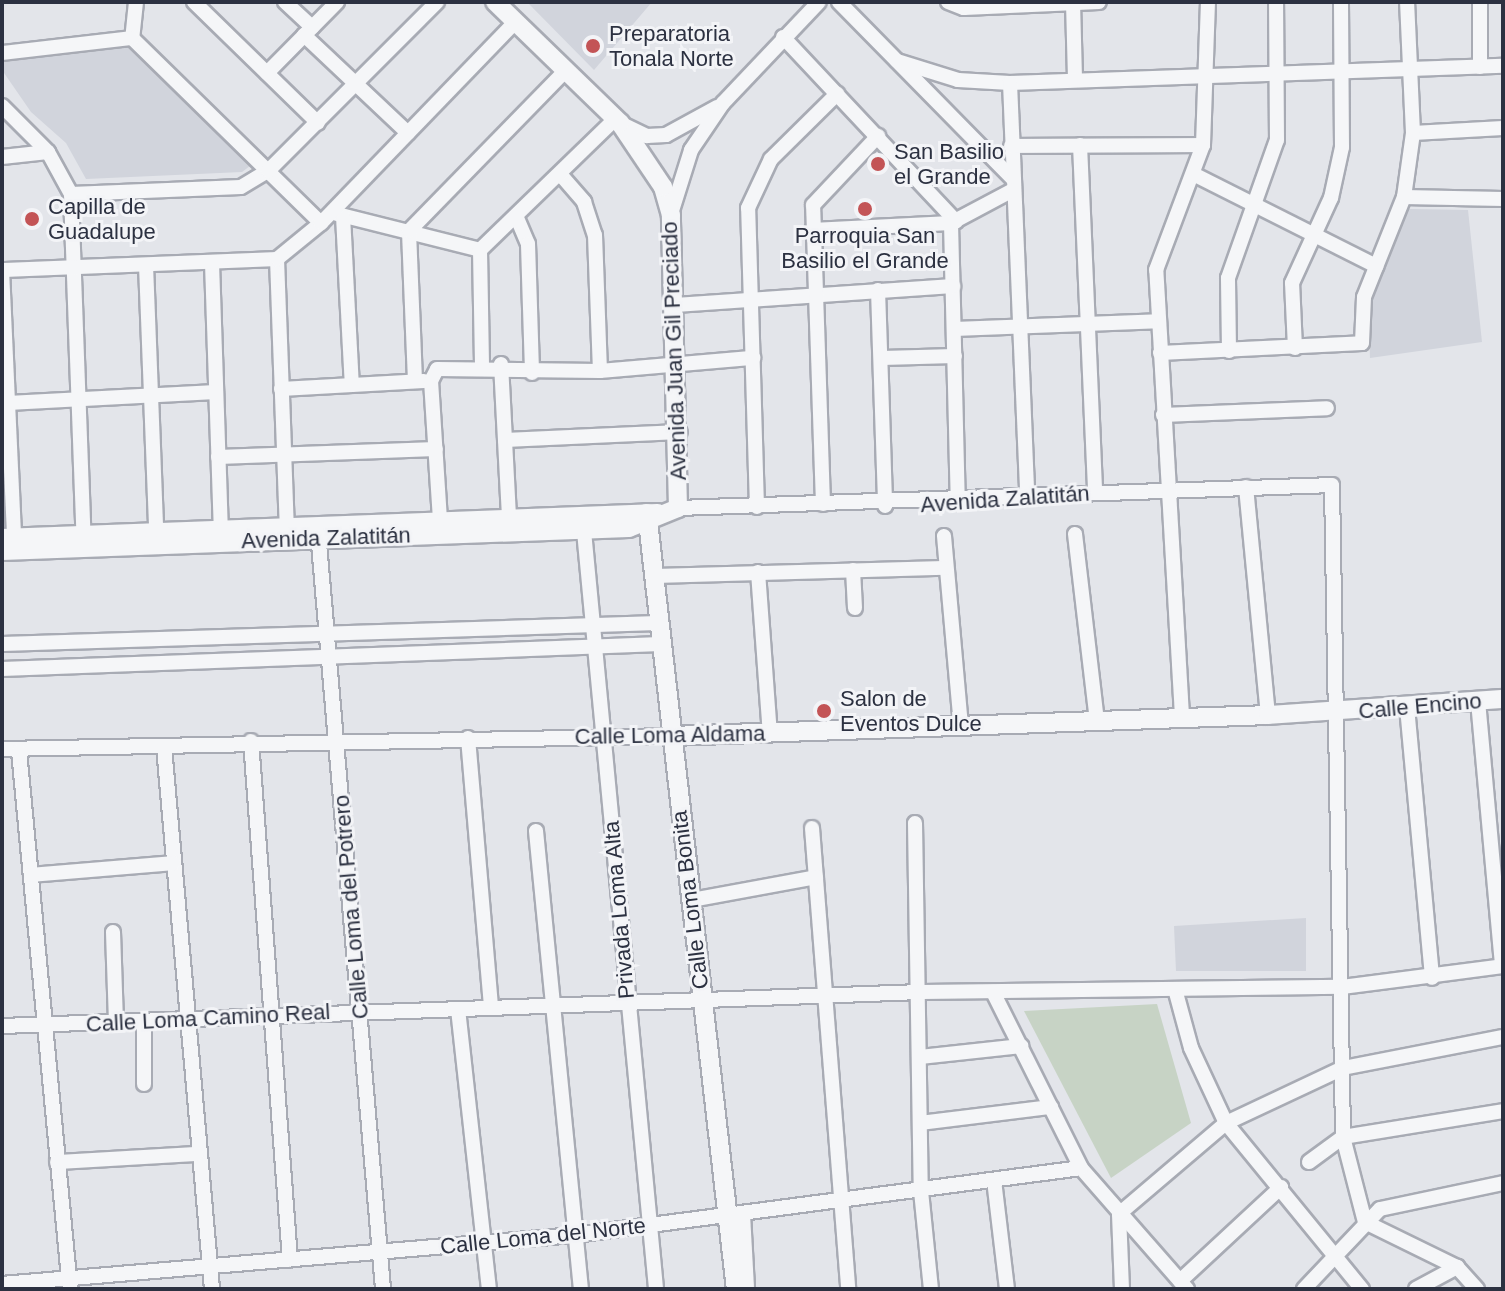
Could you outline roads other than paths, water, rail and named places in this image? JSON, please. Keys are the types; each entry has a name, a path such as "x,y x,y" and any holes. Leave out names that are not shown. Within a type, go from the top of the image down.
{"street":[{"path":"130,34 136,2"},
{"path":"194,2 318,123"},
{"path":"285,2 356,84 408,133"},
{"path":"267,73 337,2"},
{"path":"71,194 230,190 268,171 437,2"},
{"name":"Avenida Juan Gil Preciado","path":"495,2 617,121 653,166 671,215 680,432 678,508 652,515"},
{"path":"671,215 691,150 723,103 819,2"},
{"path":"839,2 1013,185"},
{"path":"948,2 1099,2"},
{"path":"1073,2 1075,80"},
{"path":"1182,716 1164,490 1158,321 1161,249 1195,175 1203,145 1209,78 1208,2"},
{"path":"1229,351 1228,278 1277,140 1276,2"},
{"path":"1295,348 1292,283 1338,173 1343,71 1341,2"},
{"path":"1160,353 1362,343 1362,305 1404,197 1413,133 1407,2"},
{"path":"1480,2 1480,67"},
{"path":"6,542 2,270 277,259 332,217 515,22"},
{"path":"2,53 130,34"},
{"path":"130,34 268,171 332,217 409,231 480,250"},
{"path":"783,37 878,136 954,222 958,502"},
{"path":"897,61 958,80 1010,83 1503,66"},
{"path":"415,381 409,231 565,71"},
{"path":"1010,83 1027,496"},
{"path":"757,507 753,358 745,232 758,183 793,132 837,94"},
{"path":"480,250 617,121 647,136 666,135 723,103"},
{"path":"2,106 48,152 71,194 84,541"},
{"path":"1413,133 1503,128"},
{"path":"823,504 813,294 813,205 878,136"},
{"path":"1080,145 1095,493"},
{"path":"1011,146 1203,145"},
{"path":"2,157 48,152"},
{"path":"560,174 584,202 595,235 600,371"},
{"path":"1195,175 1376,266"},
{"path":"812,230 954,222 1013,185"},
{"path":"1404,197 1503,199"},
{"path":"332,217 352,385"},
{"path":"517,218 528,244 532,373"},
{"path":"480,250 482,364"},
{"path":"277,259 287,526"},
{"path":"212,263 221,529"},
{"path":"146,265 156,531"},
{"path":"675,305 748,297 953,286"},
{"path":"878,290 885,506"},
{"path":"954,329 1158,321"},
{"path":"882,358 955,356"},
{"path":"281,389 415,381 482,364 501,364 532,373 600,371 753,358"},
{"path":"501,364 509,517"},
{"path":"432,377 440,520"},
{"path":"6,397 78,400 216,392"},
{"path":"1163,415 1327,408"},
{"path":"505,440 680,432"},
{"path":"218,457 436,449"},
{"name":"Avenida Zalatitán","path":"678,508 823,504 885,506 1027,496 1332,485 1337,712"},
{"path":"1246,487 1268,715"},
{"name":"Avenida Zalatitán","path":"84,541 156,531 287,526 318,531 440,520 652,515"},
{"name":"Avenida Zalatitán","path":"6,542 318,531 584,531 652,515"},
{"name":"Calle Loma Bonita","path":"652,515 653,576 702,999 735,1215 736,1289"},
{"name":"Calle Loma del Potrero","path":"318,531 332,656 383,1289"},
{"name":"Privada Loma Alta","path":"584,531 656,1289"},
{"path":"1075,534 1097,720"},
{"path":"944,536 961,727"},
{"path":"653,576 946,568"},
{"path":"853,570 855,608"},
{"path":"758,572 770,734"},
{"path":"2,644 658,623"},
{"path":"2,669 661,644"},
{"name":"Calle Encino","path":"1337,712 1503,699"},
{"path":"1478,701 1502,966"},
{"path":"1407,707 1432,978"},
{"path":"1337,712 1343,1137 1365,1222 1457,1267 1477,1289"},
{"name":"Calle Loma Aldama","path":"2,750 337,739 770,734 1337,712"},
{"path":"468,738 491,1008"},
{"path":"251,741 290,1260"},
{"path":"164,747 185,1020 212,1289"},
{"path":"19,751 70,1283"},
{"path":"915,823 922,992 921,1191 931,1289"},
{"path":"812,828 838,1202 848,1289"},
{"path":"536,831 581,1289"},
{"path":"31,875 173,863"},
{"path":"691,900 816,877"},
{"path":"113,932 116,1024"},
{"name":"Calle Loma Camino Real","path":"2,1026 922,992 1342,987 1432,978 1502,966"},
{"path":"1175,989 1191,1048 1226,1123 1362,1289"},
{"path":"993,992 1081,1168 1183,1285 1281,1187"},
{"path":"458,1009 489,1289"},
{"path":"144,1023 144,1084"},
{"path":"1119,1214 1226,1123 1343,1068 1503,1037"},
{"path":"920,1057 1021,1046"},
{"path":"920,1123 1051,1107"},
{"path":"1309,1162 1343,1137 1503,1111"},
{"path":"57,1162 197,1154"},
{"name":"Calle Loma del Norte","path":"2,1284 70,1283 210,1267 575,1235 1081,1168"},
{"path":"994,1180 1007,1289"},
{"path":"1304,1289 1380,1209 1503,1183"},
{"path":"1119,1214 1122,1289"},
{"path":"735,1215 747,1289"},
{"path":"1416,1289 1457,1267"}],"place":[{"name":"Preparatoria Tonala Norte","path":"593,46"},
{"name":"San Basilio el Grande","path":"878,164"},
{"name":"Parroquia San Basilio el Grande","path":"865,209"},
{"name":"Capilla de Guadalupe","path":"32,219"},
{"name":"Salon de Eventos Dulce","path":"824,711"}]}
